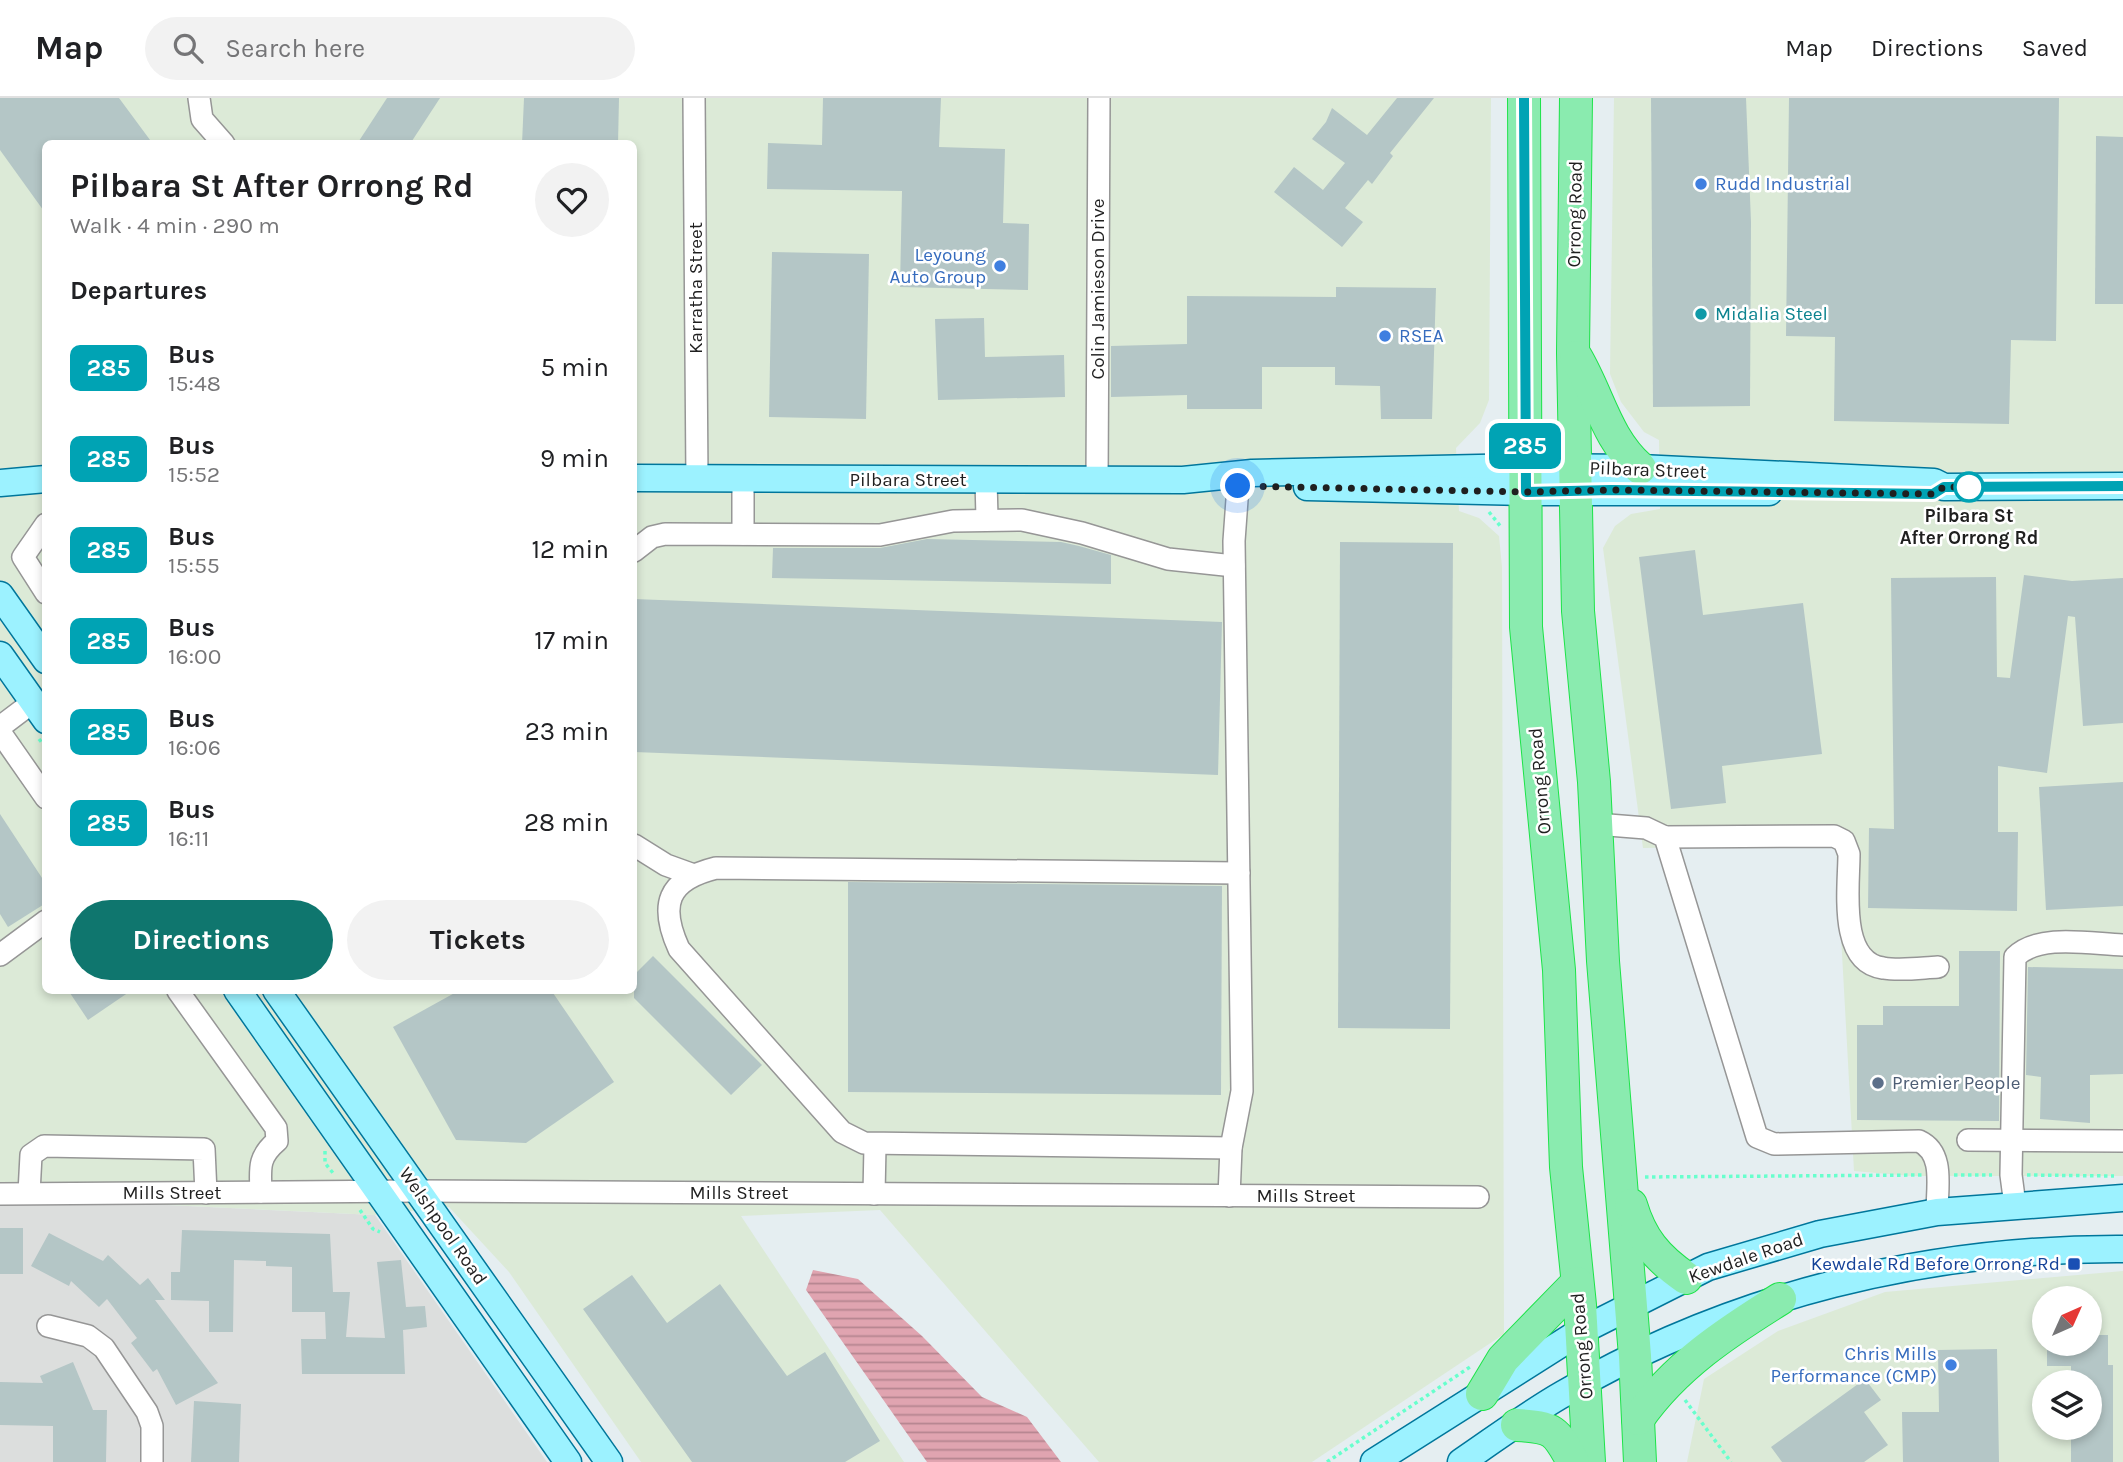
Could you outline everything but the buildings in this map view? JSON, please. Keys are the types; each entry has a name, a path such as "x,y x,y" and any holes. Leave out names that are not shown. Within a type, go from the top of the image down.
{"highway":[{"name":"Orrong Road","path":"1524,98 1527,626 1559,970 1566,1167 1585,1381 1589,1462"},
{"name":"Orrong Road","path":"1576,98 1573,353 1578,611 1596,824 1603,961 1629,1307 1635,1356 1640,1462"},
{"path":"1573,353 1594,387 1616,443 1640,468"},
{"path":"1620,1166 1635,1217 1647,1243 1662,1261 1686,1278"},
{"path":"1482,1394 1503,1359 1577,1283"},
{"path":"1638,1419 1667,1381 1731,1329 1780,1298"},
{"path":"1517,1424 1545,1426 1562,1441 1573,1462"}],"main road":[{"name":"Pilbara Street","path":"1575,479 1640,468 1934,482 1944,487 2123,486"},
{"name":"Pilbara Street","path":"637,478 1097,481 1183,480 1252,472 1525,480"},
{"path":"0,482 42,479"},
{"name":"Pilbara Street","path":"1183,480 1238,486 1575,479 1933,494 1944,487"},
{"path":"0,595 42,654"},
{"path":"0,655 39,711"},
{"name":"Welshpool Road","path":"240,994 568,1462"},
{"name":"Welshpool Road","path":"279,994 609,1462"},
{"name":"Kewdale Road","path":"1374,1462 1581,1332 1708,1268 1820,1234 1937,1212 2123,1198"},
{"path":"1461,1462 1585,1381 1730,1313 1878,1272 1964,1257 2123,1249"}],"street":[{"path":"199,98 202,119 220,140"},
{"name":"Karratha Street","path":"694,98 697,478"},
{"name":"Colin Jamieson Drive","path":"1097,481 1099,98"},
{"path":"743,480 743,534"},
{"path":"986,480 987,518"},
{"path":"1228,1196 1231,1148 1242,1091 1234,566 1238,486"},
{"path":"637,549 652,537 666,534 880,535 932,523 987,518 1050,525 1168,559 1234,566"},
{"path":"42,530 23,557 42,587"},
{"path":"39,711 0,730 42,792"},
{"path":"1596,824 1646,828 1665,837 1834,836 1844,841 1849,854 1851,941 1863,959 1881,968 1938,967"},
{"path":"1665,837 1757,1138 1774,1143 1919,1141 1929,1146 1936,1156 1937,1212"},
{"path":"637,847 666,865 691,874"},
{"path":"1231,1148 957,1143 875,1146 842,1132 679,949 669,927 668,907 675,889 691,874 716,868 1238,873"},
{"path":"0,955 42,924"},
{"path":"2015,1205 2011,1175 2011,1140 2015,957 2030,946 2043,944 2123,945"},
{"path":"180,994 276,1128 277,1140 262,1154 259,1162 261,1192"},
{"path":"1968,1140 2123,1141"},
{"path":"29,1193 28,1165 31,1155 44,1146 204,1149 206,1193"},
{"path":"874,1194 875,1146"},
{"name":"Mills Street","path":"0,1194 419,1191 1479,1197"},
{"path":"48,1326 88,1336 104,1348 147,1412 152,1426 152,1462"}],"path":[{"path":"1645,1185 1644,1175 2123,1176"},
{"path":"1327,1462 1475,1363"},
{"path":"1667,1381 1695,1412 1731,1462"}],"shaded area":[{"path":"0,98 1491,98 1489,400 1480,423 1456,448 1459,511 1479,518 1499,536 1502,567 1504,1334 1312,1462 1099,1462 880,1210 741,1216 904,1462 641,1462 509,1272 449,1207 375,1215 0,1197"},
{"path":"1614,98 2123,98 2123,1176 1911,1176 1854,1171 1836,845 1643,848 1603,548 1615,526 1631,514 1660,509 1659,440 1644,432 1621,402 1610,374"},
{"path":"0,1197 375,1215 547,1462 0,1462"},
{"path":"813,1270 858,1279 922,1336 982,1397 1027,1417 1061,1462 927,1462 806,1290"},
{"path":"2123,1271 2123,1462 1687,1462 1704,1379 1778,1331 1885,1292"}],"bus line":[{"name":"285","path":"1524,98 1526,492 1611,490 1933,494 1944,487 2123,486"}],"place":[{"name":"Rudd Industrial","path":"1701,184"},
{"name":"Leyoung Auto Group","path":"1000,266"},
{"name":"Midalia Steel","path":"1701,314"},
{"name":"RSEA","path":"1385,336"},
{"name":"Pilbara St After Orrong Rd","path":"1969,487"},
{"name":"Premier People","path":"1878,1083"},
{"name":"Kewdale Rd Before Orrong Rd","path":"2074,1264"},
{"name":"Chris Mills Performance (CMP)","path":"1951,1365"}],"route":[{"path":"1238,486 1526,492 1611,490 1933,494 1944,487 1969,487"}]}
